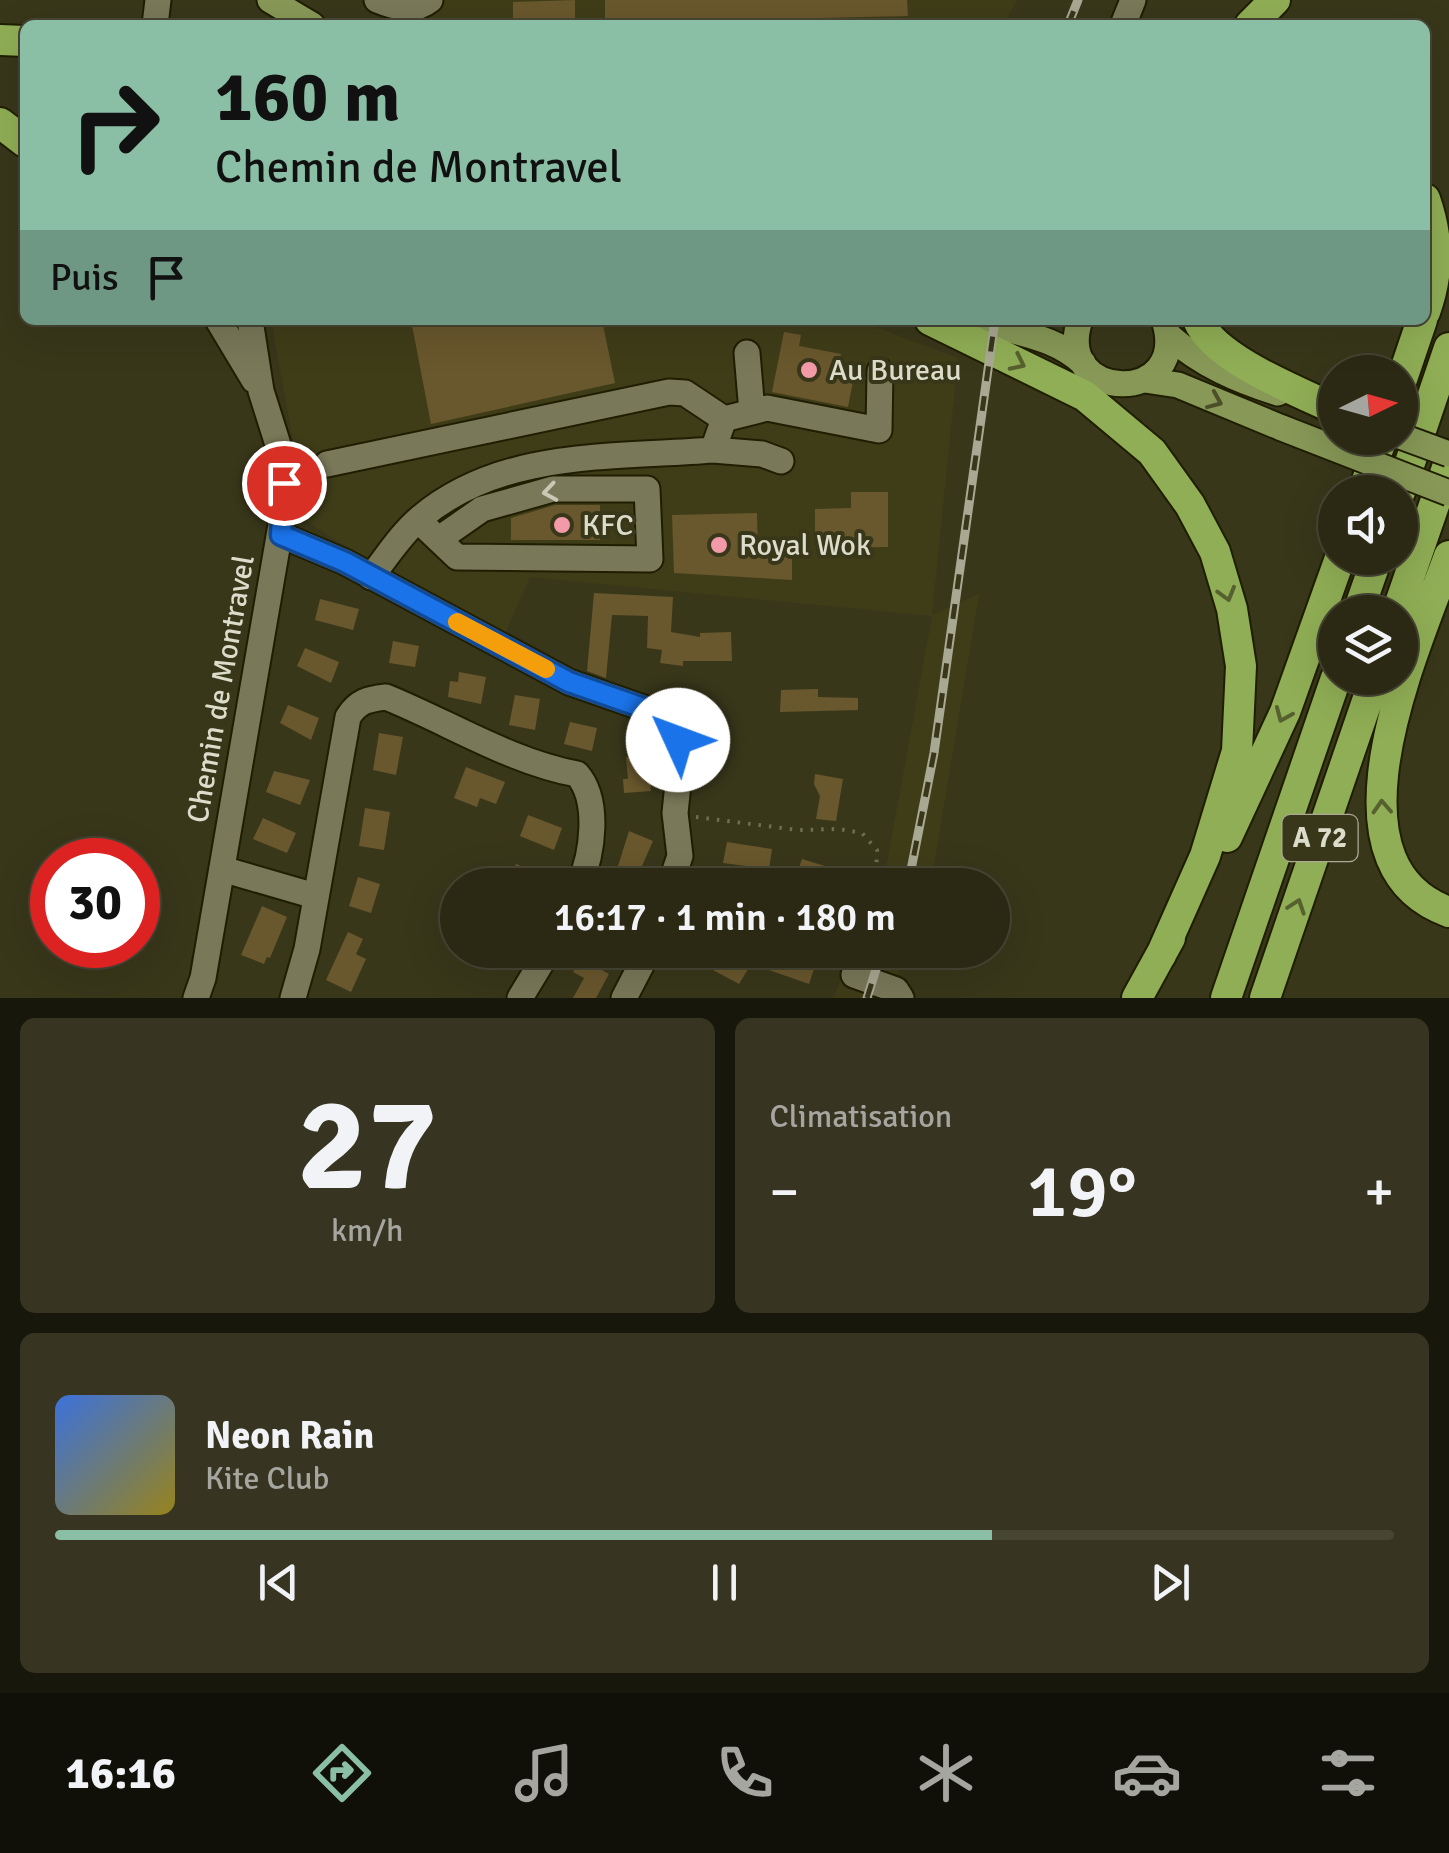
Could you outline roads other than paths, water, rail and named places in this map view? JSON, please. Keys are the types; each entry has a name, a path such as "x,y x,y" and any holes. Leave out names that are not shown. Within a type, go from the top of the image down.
{"highway":[{"path":"1255,20 1275,0"},
{"path":"0,123 20,138"},
{"path":"1430,214 1437,262 1430,291"},
{"path":"940,325 1085,396 1152,452 1190,504 1215,552 1232,609 1241,666 1236,751 1205,856 1161,955"},
{"path":"1200,325 1236,360 1318,402"},
{"path":"1410,355 1420,325"},
{"path":"1406,475 1449,348"},
{"path":"1403,595 1449,462"},
{"path":"1449,556 1395,710 1382,765 1380,807 1386,842 1400,873 1418,893 1449,912"},
{"path":"1136,998 1216,862 1277,728 1334,575"},
{"name":"A 72","path":"1226,998 1330,695"},
{"name":"A 72","path":"1265,998 1369,695"}],"main road":[{"path":"270,0 304,20"},
{"path":"995,325 1066,348 1094,376 1108,384 1119,386 1145,380 1178,385 1449,493"},
{"path":"1079,325 1076,348 1083,364"},
{"path":"1145,380 1162,364 1167,328"},
{"path":"1167,328 1192,356 1231,378 1318,406"},
{"path":"1418,443 1449,454"}],"street":[{"path":"364,0 381,20"},
{"path":"377,0 409,8 423,6 430,0"},
{"name":"Chemin de Montravel","path":"221,325 261,391"},
{"name":"Chemin de Montravel","path":"196,998 203,978 281,535 284,483 280,451 261,391 251,325"},
{"path":"747,354 752,412"},
{"path":"327,464 670,392 685,393 724,419 767,408 879,430 880,371"},
{"path":"713,450 724,419"},
{"path":"371,577 418,520 454,493 496,476 584,456 713,450 762,454 780,460"},
{"path":"418,520 438,539 458,557 650,558 648,488 553,490 482,509 438,539"},
{"path":"281,535 345,562 569,682 652,711 670,724 681,755 675,813 680,856 676,868"},
{"path":"293,998 307,949 348,716 356,705 368,699 386,697 505,750 576,774 589,792 590,841 583,868"},
{"path":"222,869 316,896"},
{"path":"520,998 538,968"},
{"path":"624,998 640,968"},
{"path":"854,976 896,990 901,998"}],"railway":[{"path":"1070,20 1078,0"},
{"path":"911,868 934,753 994,325"},
{"path":"867,998 876,968"}],"place":[{"name":"Au Bureau","path":"809,370"},
{"name":"KFC","path":"562,525"},
{"name":"Royal Wok","path":"719,545"}]}
